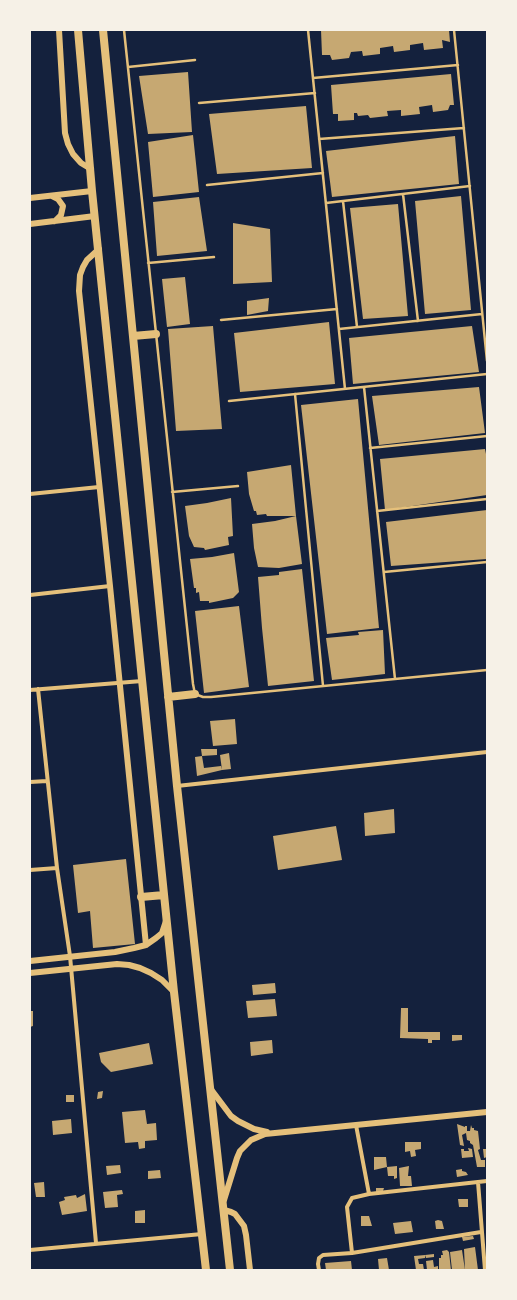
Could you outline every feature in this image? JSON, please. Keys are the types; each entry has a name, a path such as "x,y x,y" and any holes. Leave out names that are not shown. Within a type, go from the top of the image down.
{"main road":[{"path":"78,30 92,191 166,921 206,1270"},
{"path":"104,30 177,786 230,1270"},
{"path":"133,336 156,334"},
{"path":"168,697 196,694"},
{"path":"141,897 164,895"}],"street":[{"path":"59,30 65,133 73,154 91,169"},
{"path":"30,198 92,191"},
{"path":"50,196 58,199 63,206 59,218 52,222"},
{"path":"30,224 95,216"},
{"path":"99,249 87,260 80,275 79,283 146,945"},
{"path":"30,494 99,487"},
{"path":"30,595 110,586"},
{"path":"30,690 142,681"},
{"path":"38,690 57,868 70,956 96,1243"},
{"path":"177,786 487,752"},
{"path":"30,782 47,781"},
{"path":"30,870 57,868"},
{"path":"30,960 124,951 146,945 162,933 166,921"},
{"path":"30,973 116,964 129,965 152,973 162,980 174,992"},
{"path":"210,1088 231,1116 238,1122 254,1130 272,1132 487,1112"},
{"path":"356,1125 369,1194"},
{"path":"223,1202 240,1151 251,1140 272,1132"},
{"path":"352,1253 347,1207 352,1198 369,1194 487,1181"},
{"path":"478,1182 485,1270"},
{"path":"224,1210 235,1214 244,1226 250,1270"},
{"path":"319,1270 319,1258 323,1255 352,1253 481,1232"},
{"path":"30,1250 202,1234"}],"lane":[{"path":"124,30 172,492 193,684 196,694 207,698 487,670"},
{"path":"308,30 345,389"},
{"path":"454,30 487,361"},
{"path":"128,67 195,60"},
{"path":"313,78 458,65"},
{"path":"199,103 315,92"},
{"path":"320,139 464,128"},
{"path":"207,185 323,173"},
{"path":"326,203 470,186"},
{"path":"403,194 418,321"},
{"path":"343,201 357,327"},
{"path":"148,263 214,257"},
{"path":"220,320 337,309"},
{"path":"339,329 482,314"},
{"path":"229,401 487,374"},
{"path":"364,387 395,679"},
{"path":"295,394 323,686"},
{"path":"370,448 487,436"},
{"path":"172,492 238,486"},
{"path":"377,511 487,500"},
{"path":"384,572 487,562"}],"building":[{"path":"321,30 449,30 450,42 442,40 443,48 424,50 423,43 410,45 410,50 394,52 393,46 380,48 380,54 363,56 362,51 351,52 349,58 332,60 330,55 322,55"},
{"path":"188,72 192,132 148,134 139,76"},
{"path":"451,74 454,105 450,105 448,110 433,112 432,105 419,107 420,114 401,116 401,110 387,111 388,116 370,118 368,115 358,116 357,113 354,113 354,120 338,121 338,114 333,114 331,85"},
{"path":"306,106 312,168 217,174 209,114"},
{"path":"193,135 199,192 153,197 148,142"},
{"path":"455,136 459,184 332,197 326,151"},
{"path":"461,196 471,310 425,314 415,201"},
{"path":"199,197 207,251 157,256 153,202"},
{"path":"398,204 408,316 363,319 350,208"},
{"path":"233,223 270,229 272,282 233,284"},
{"path":"185,277 190,324 167,327 162,279"},
{"path":"269,298 268,311 247,315 247,301"},
{"path":"329,322 335,384 240,392 234,333"},
{"path":"213,326 222,429 176,431 168,329"},
{"path":"472,326 479,372 353,384 349,338"},
{"path":"479,387 485,433 379,445 372,396"},
{"path":"358,399 379,628 327,634 301,405"},
{"path":"485,449 487,459 487,495 385,510 380,459"},
{"path":"291,465 296,516 267,516 266,514 257,515 256,511 254,511 249,494 247,472"},
{"path":"231,498 233,536 228,537 229,545 205,550 204,548 194,547 189,536 185,506"},
{"path":"487,510 487,559 391,566 386,522"},
{"path":"296,516 302,564 279,568 258,567 254,548 252,524"},
{"path":"234,553 239,592 233,598 209,603 209,601 200,601 199,592 196,593 196,588 194,588 190,559"},
{"path":"302,569 314,681 268,686 258,577 279,575 279,572"},
{"path":"239,606 249,687 204,693 195,611"},
{"path":"383,630 385,674 332,680 326,638 359,635 358,632"},
{"path":"235,719 237,744 213,746 210,721"},
{"path":"201,749 217,749 217,755 202,756"},
{"path":"229,753 231,769 222,770 220,755"},
{"path":"202,756 204,768 221,766 222,770 197,776 195,757"},
{"path":"394,809 395,833 365,836 364,813"},
{"path":"336,826 342,860 278,870 273,836"},
{"path":"126,859 135,944 93,948 90,911 78,913 73,865"},
{"path":"275,983 276,993 253,995 252,985"},
{"path":"275,999 277,1016 248,1018 246,1001"},
{"path":"401,1008 408,1008 408,1032 440,1032 440,1040 432,1040 432,1043 428,1043 428,1039 400,1038"},
{"path":"30,1011 33,1011 33,1026 30,1027"},
{"path":"452,1035 462,1035 462,1040 452,1041"},
{"path":"272,1040 273,1053 251,1056 250,1042"},
{"path":"149,1043 153,1064 111,1072 101,1062 99,1053"},
{"path":"103,1091 102,1098 97,1099 98,1092"},
{"path":"66,1095 74,1095 74,1102 66,1102"},
{"path":"145,1110 147,1124 156,1123 157,1140 145,1141 145,1148 139,1149 138,1142 125,1143 122,1112"},
{"path":"71,1119 72,1133 53,1135 52,1121"},
{"path":"457,1124 465,1127 467,1126 467,1131 470,1131 471,1125 474,1130 478,1131 480,1149 478,1150 481,1160 485,1160 485,1167 477,1167 473,1145 467,1140 466,1133 462,1135 464,1146 460,1145"},
{"path":"405,1142 421,1142 421,1149 415,1150 416,1156 411,1157 410,1151 405,1152"},
{"path":"468,1148 472,1149 473,1157 462,1158 461,1149 464,1149 464,1151 469,1151"},
{"path":"483,1149 487,1149 487,1157 484,1158"},
{"path":"374,1157 386,1157 387,1167 374,1170"},
{"path":"120,1165 121,1173 107,1175 106,1166"},
{"path":"397,1166 397,1178 394,1179 394,1176 388,1176 387,1167"},
{"path":"409,1166 408,1176 411,1176 412,1186 400,1186 399,1168"},
{"path":"462,1169 462,1171 466,1172 468,1175 457,1177 456,1170"},
{"path":"160,1170 161,1178 148,1179 148,1171"},
{"path":"44,1182 45,1197 36,1197 34,1183"},
{"path":"376,1188 384,1188 383,1191 376,1192"},
{"path":"122,1190 123,1194 117,1195 118,1207 105,1208 103,1192"},
{"path":"85,1194 87,1211 62,1215 59,1202 65,1200 64,1197 76,1195 77,1198"},
{"path":"458,1199 468,1199 468,1207 459,1207"},
{"path":"145,1210 145,1223 135,1223 135,1211"},
{"path":"361,1216 369,1216 372,1226 361,1226"},
{"path":"411,1221 413,1232 395,1234 393,1223"},
{"path":"435,1221 442,1221 444,1229 436,1229"},
{"path":"473,1236 474,1239 463,1241 462,1237"},
{"path":"475,1247 478,1270 465,1270 464,1249"},
{"path":"447,1250 449,1252 451,1270 439,1270 439,1258 443,1255 442,1251"},
{"path":"462,1250 465,1270 452,1270 450,1252"},
{"path":"434,1254 434,1257 426,1258 425,1255"},
{"path":"425,1255 425,1258 418,1259 419,1264 423,1264 424,1270 416,1270 414,1256"},
{"path":"387,1258 389,1270 379,1270 378,1259"},
{"path":"433,1260 434,1267 438,1266 438,1270 427,1270 426,1261"},
{"path":"351,1261 352,1270 326,1270 325,1263"}]}
